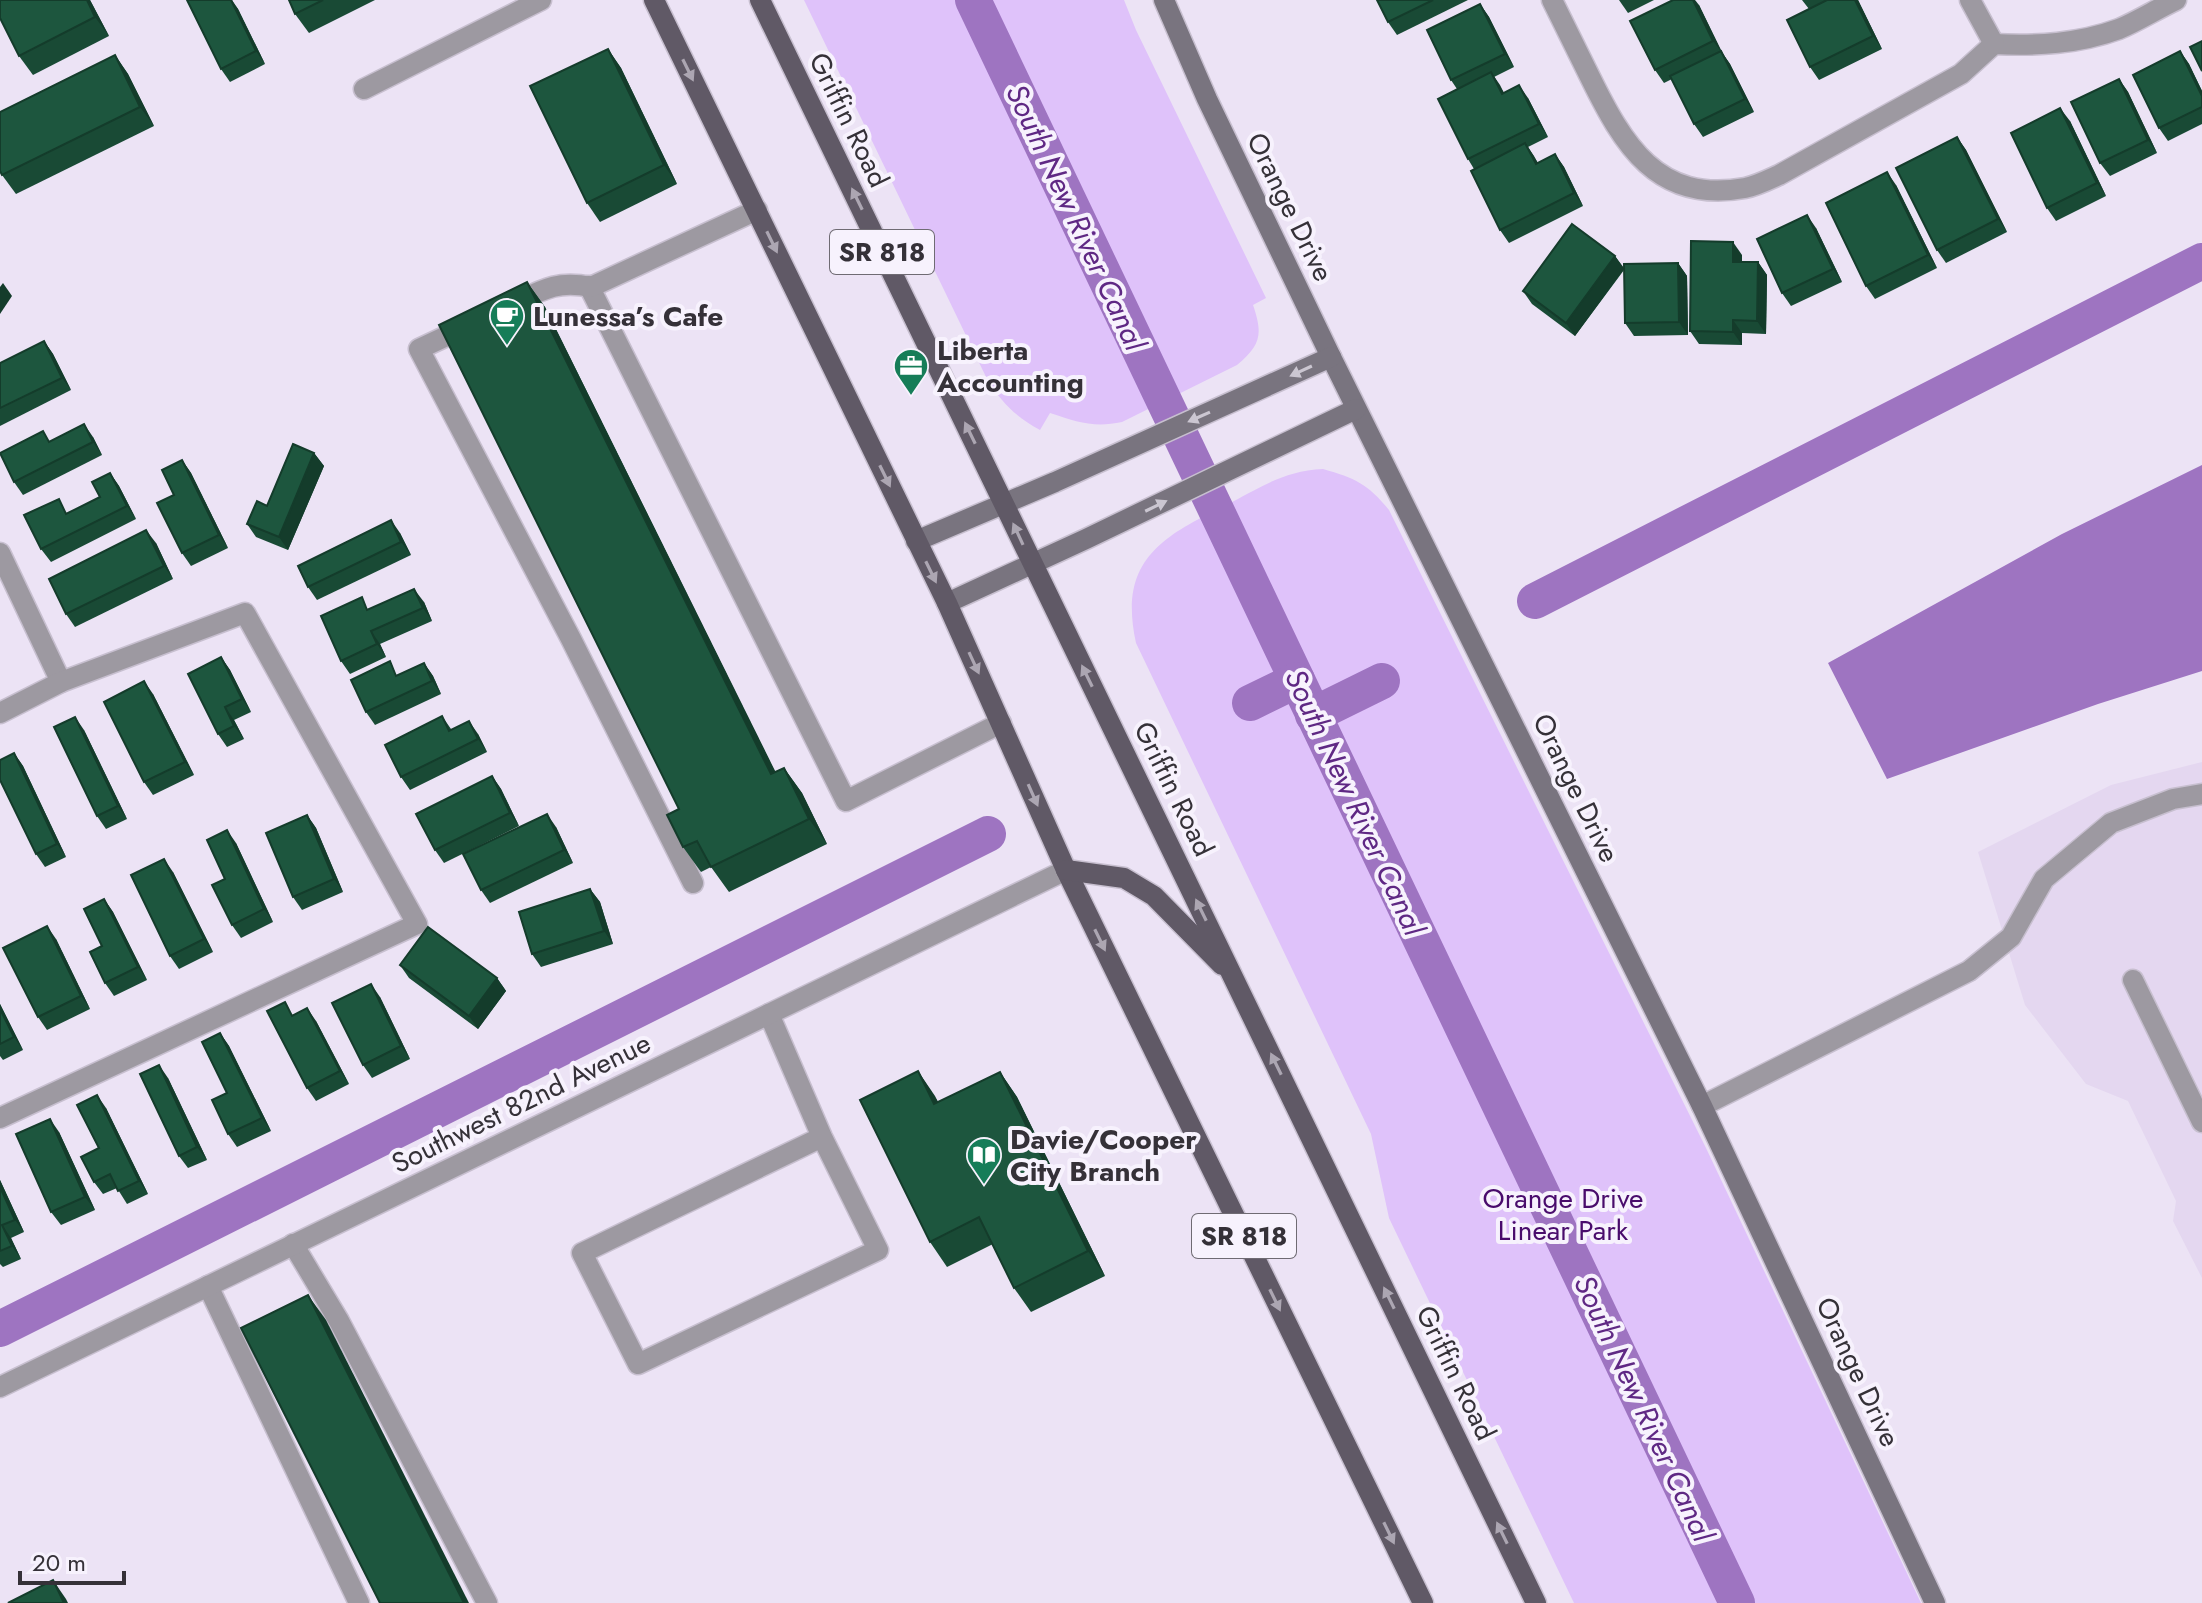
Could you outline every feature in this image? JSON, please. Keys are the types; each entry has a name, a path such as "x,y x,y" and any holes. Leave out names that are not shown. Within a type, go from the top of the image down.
{"main road":[{"name":"SR 818","path":"654,0 947,603 1066,870 1423,1603"},
{"name":"Griffin Road","path":"760,0 1536,1603"},
{"path":"1066,870 1124,878 1154,896 1236,980"}],"street":[{"path":"364,89 541,0"},
{"name":"Orange Drive","path":"1164,0 1207,99 1356,409 1702,1106 1935,1603"},
{"path":"1552,0 1612,121 1631,150 1657,173 1688,186 1719,191 1747,188 1779,175 1961,74 1994,44 2036,46 2077,40 2120,28 2176,0"},
{"path":"1970,0 1994,44"},
{"path":"693,883 571,639 419,349 551,285 570,282 589,286 757,210"},
{"path":"589,286 846,801 1001,723"},
{"path":"916,541 1055,482 1331,357"},
{"path":"947,603 1356,409"},
{"path":"0,553 61,682"},
{"path":"0,713 61,682 245,613 417,924 0,1118"},
{"path":"1702,1106 1969,971 2011,937 2044,879 2111,823 2173,799 2202,794"},
{"name":"Southwest 82nd Avenue","path":"0,1387 1066,870"},
{"path":"2133,980 2202,1122"},
{"path":"769,1014 822,1137 878,1250 638,1364 582,1253 822,1137"},
{"path":"293,1244 320,1304 487,1603"},
{"path":"208,1286 241,1340 359,1603"}],"shaded area":[{"path":"2202,465 2202,671 2098,704 1887,779 1828,663 2062,534"},
{"path":"2202,762 2202,1278 2173,1221 2176,1201 2128,1101 2086,1084 2025,1005 1978,852 2111,785"}],"green space":[{"path":"804,0 1124,0 1266,298 1253,305 1259,331 1251,351 1237,365 1122,422 1086,423 1050,413 1040,430 1024,420 1004,402 987,379"},
{"name":"Orange Drive Linear Park","path":"1323,469 1360,483 1389,510 1706,1148 1921,1603 1574,1603 1389,1218 1371,1134 1136,643 1132,614 1134,589 1141,569 1168,538 1265,485 1286,476"}],"building":[{"path":"0,0 87,0 95,17 19,56 0,18"},
{"path":"187,0 231,0 256,51 221,69"},
{"path":"289,0 323,0 295,14"},
{"path":"1377,0 1433,0 1388,22"},
{"path":"1673,0 1693,0 1713,41 1655,70 1630,21"},
{"path":"1827,0 1855,0 1873,36 1810,67 1787,20"},
{"path":"1480,4 1505,54 1451,80 1427,30"},
{"path":"2202,41 2202,71 2190,47"},
{"path":"608,49 664,165 587,203 530,86"},
{"path":"1721,51 1745,99 1694,124 1670,76"},
{"path":"2180,51 2202,96 2202,107 2159,128 2133,75"},
{"path":"115,55 140,107 2,175 0,112"},
{"path":"1491,72 1502,94 1519,85 1539,124 1468,159 1438,99"},
{"path":"2119,79 2148,140 2100,163 2071,102"},
{"path":"2060,108 2097,183 2047,208 2011,133"},
{"path":"1957,137 1998,219 1937,250 1896,168"},
{"path":"1525,143 1536,164 1555,154 1574,193 1500,230 1471,171"},
{"path":"1887,172 1928,255 1866,286 1826,203"},
{"path":"1807,215 1833,269 1782,293 1757,239"},
{"path":"1572,224 1615,256 1566,323 1523,291"},
{"path":"1691,241 1733,242 1733,262 1758,262 1757,321 1733,320 1733,332 1690,331"},
{"path":"1678,263 1679,322 1625,323 1624,264"},
{"path":"527,282 771,774 784,768 809,819 711,867 697,841 683,847 667,815 679,809 439,325"},
{"path":"44,341 62,378 0,408 0,363"},
{"path":"84,424 93,442 14,482 0,453 43,431 49,442"},
{"path":"293,444 314,453 279,537 247,524 257,501 267,506"},
{"path":"182,460 219,535 182,553 157,503 174,495 162,470"},
{"path":"110,473 127,506 41,549 24,515 59,499 66,514 100,497 92,482"},
{"path":"391,520 401,542 308,587 298,566"},
{"path":"146,530 164,566 66,614 49,579"},
{"path":"414,589 423,608 371,631 377,644 341,661 321,616 362,597 367,610"},
{"path":"221,657 242,699 225,707 234,726 218,734 188,674"},
{"path":"390,661 396,676 424,663 432,681 366,712 351,680"},
{"path":"144,681 185,762 144,782 104,702"},
{"path":"442,716 449,731 469,721 478,739 401,777 385,745"},
{"path":"75,717 118,806 97,816 54,727"},
{"path":"14,753 57,844 36,854 0,780 0,760"},
{"path":"492,776 510,813 435,850 416,814"},
{"path":"547,814 564,850 481,890 463,854"},
{"path":"307,815 334,879 293,897 266,833"},
{"path":"227,830 264,909 232,925 212,885 225,879 207,840"},
{"path":"164,859 204,939 170,956 131,875"},
{"path":"590,889 604,931 532,954 519,912"},
{"path":"104,899 138,967 105,983 90,952 102,946 84,909"},
{"path":"47,926 81,996 38,1017 3,948"},
{"path":"428,927 497,978 469,1016 400,965"},
{"path":"371,984 401,1046 363,1065 332,1003"},
{"path":"285,1002 292,1016 307,1008 340,1071 307,1088 267,1011"},
{"path":"0,1009 14,1037 0,1044"},
{"path":"220,1033 262,1118 228,1134 212,1100 227,1093 202,1042"},
{"path":"159,1065 197,1147 179,1156 140,1074"},
{"name":"Davie/Cooper City Branch","path":"918,1071 934,1104 1000,1072 1088,1251 1014,1288 979,1217 930,1242 860,1100"},
{"path":"97,1095 139,1181 118,1191 110,1174 94,1182 81,1157 99,1148 77,1105"},
{"path":"50,1119 85,1197 51,1212 16,1134"},
{"path":"0,1187 15,1220 2,1225 12,1246 0,1251"},
{"path":"308,1295 464,1603 380,1603 241,1328"},
{"path":"53,1580 64,1603 8,1603"}],"waterway":[{"name":"South New River Canal","path":"973,0 1737,1603"},
{"path":"1535,601 2202,261"},
{"path":"1250,703 1297,680"},
{"path":"1313,715 1382,681"},
{"path":"0,1329 988,834"}],"place":[{"name":"Lunessa’s Cafe","path":"507,347"},
{"name":"Liberta Accounting","path":"911,397"},
{"name":"Davie/Cooper City Branch","path":"984,1186"}]}
